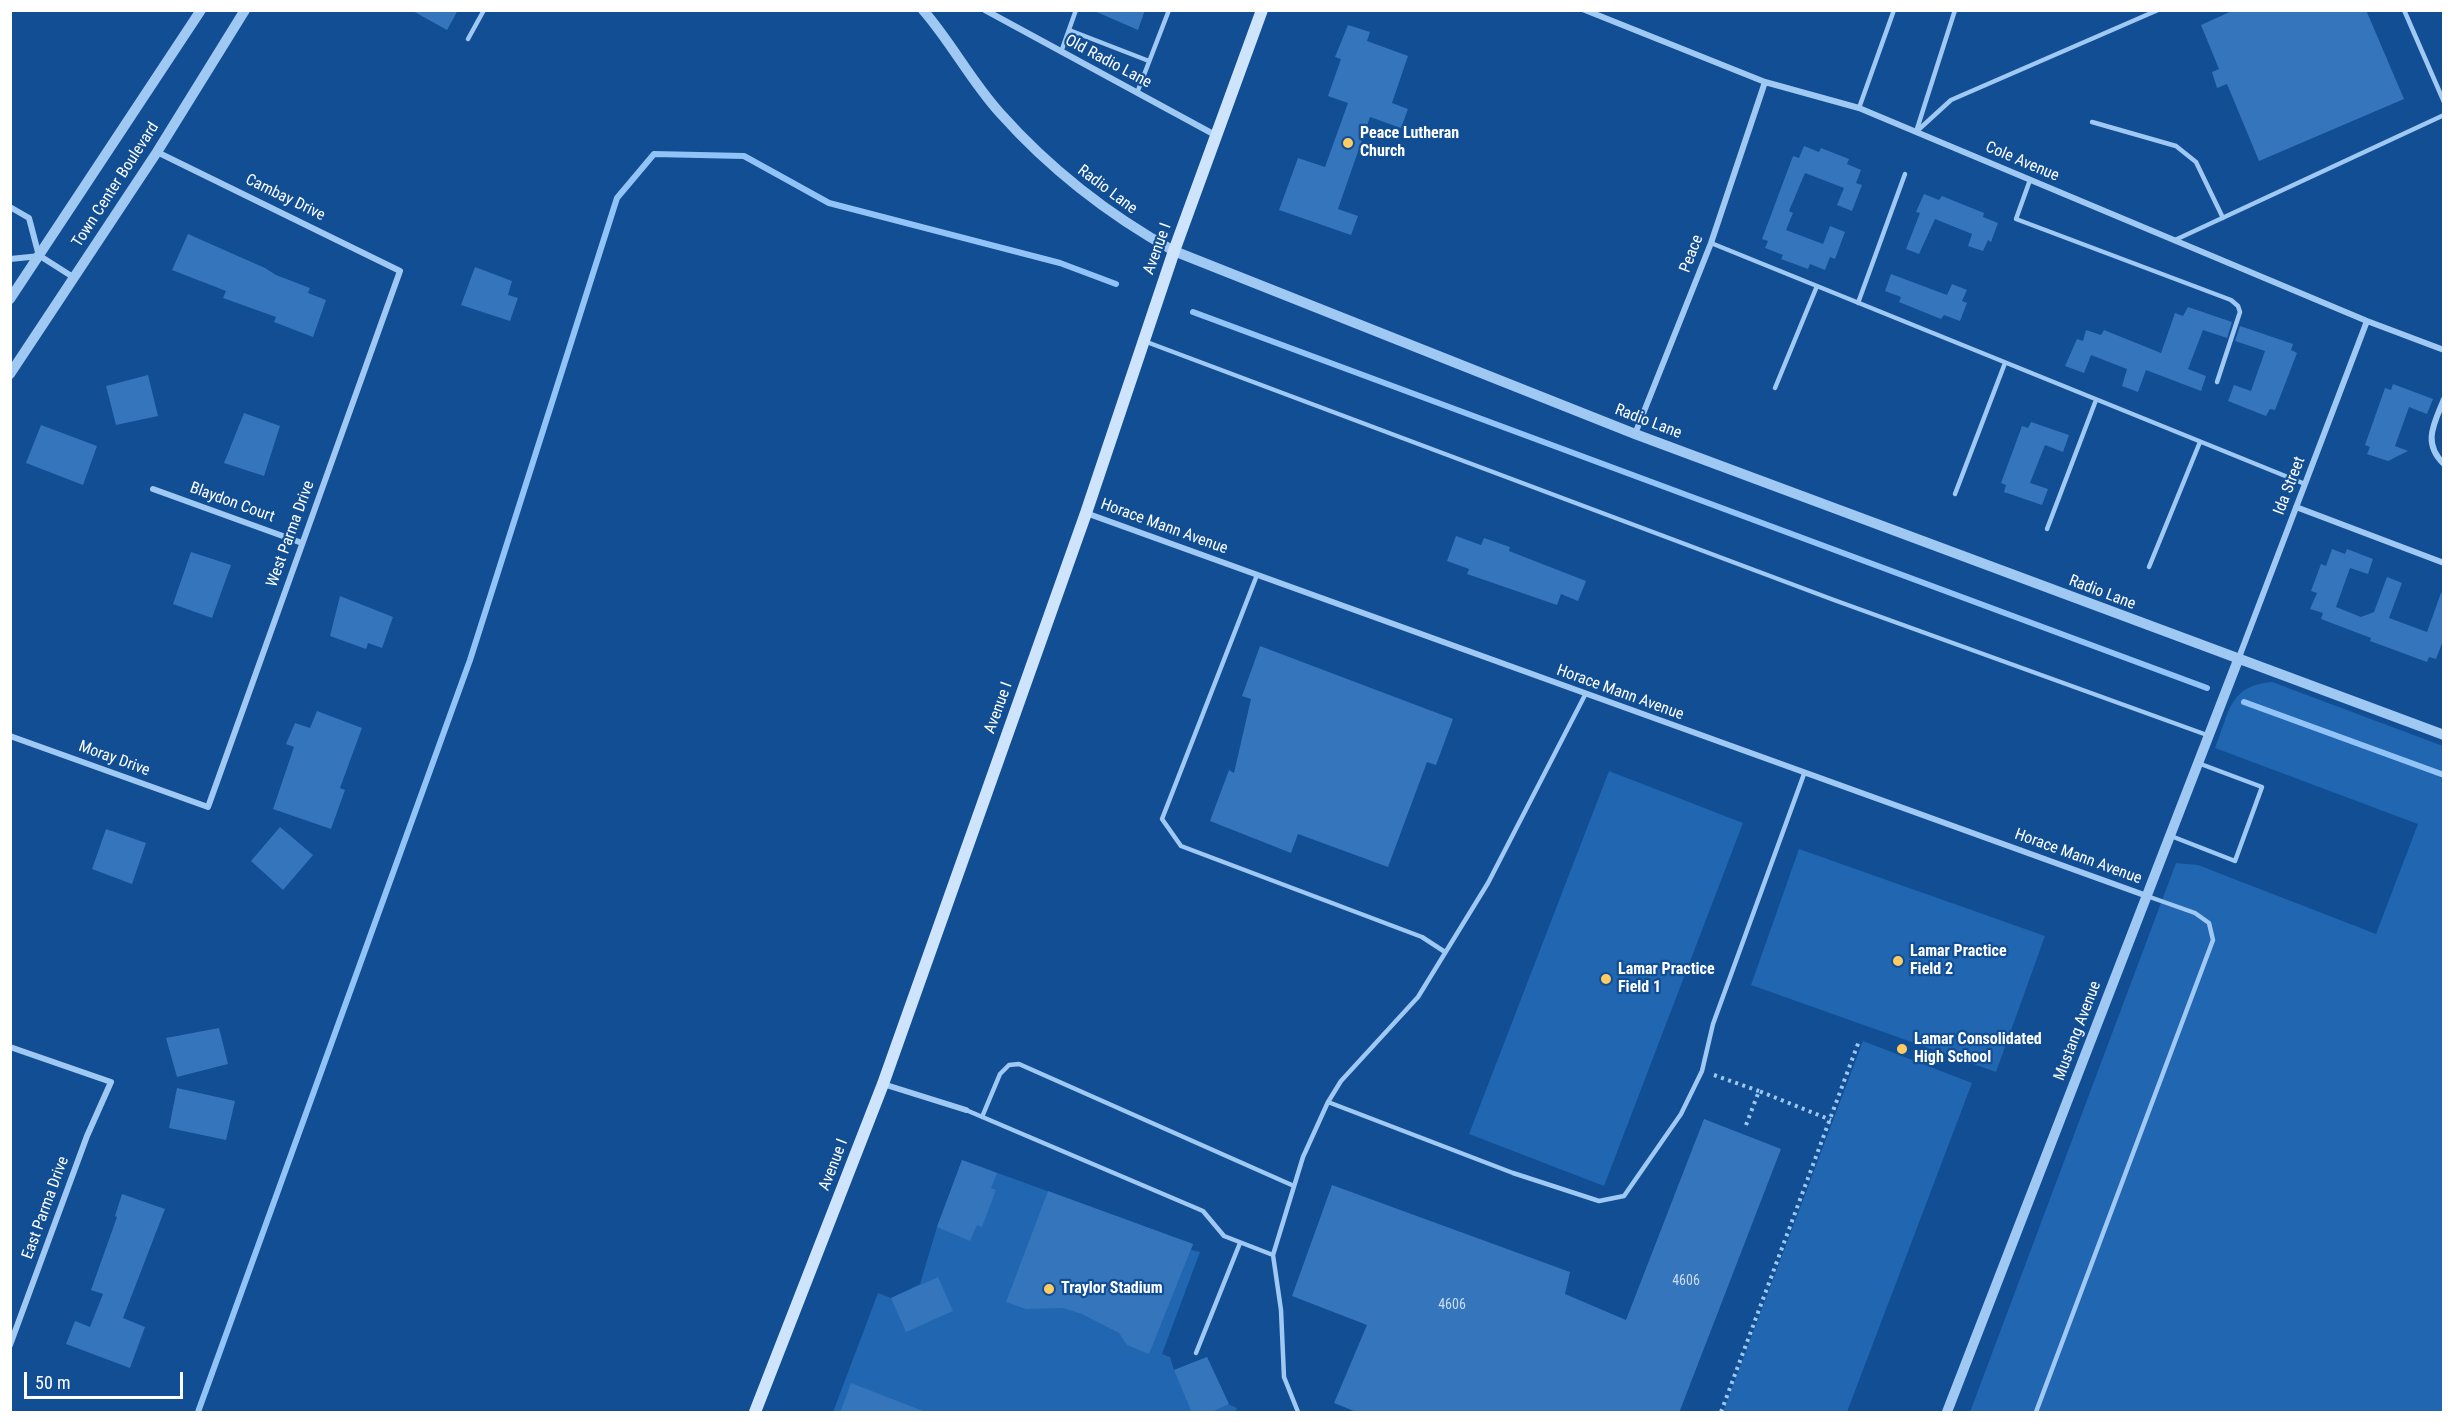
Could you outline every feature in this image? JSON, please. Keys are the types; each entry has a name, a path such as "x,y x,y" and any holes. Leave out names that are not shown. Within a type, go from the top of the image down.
{"main road":[{"name":"Avenue I","path":"755,1413 883,1084 1086,513 1174,251 1218,136 1262,10"}],"street":[{"name":"Town Center Boulevard","path":"10,299 201,10"},
{"name":"Town Center Boulevard","path":"10,374 157,152 245,10"},
{"name":"Radio Lane","path":"923,10 999,112 1053,166 1111,213 1174,251 1635,434 2444,735"},
{"name":"Old Radio Lane","path":"985,10 1218,136"},
{"name":"Cole Avenue","path":"1585,10 1765,82 1859,108 2367,321 2444,350"},
{"name":"Peace","path":"1635,434 1711,243 1765,82"},
{"name":"Cambay Drive","path":"157,152 400,271"},
{"path":"10,207 29,218 40,256"},
{"path":"10,259 40,256 73,277"},
{"name":"West Parma Drive","path":"208,807 400,271"},
{"name":"Ida Street","path":"2238,660 2367,321"},
{"path":"2444,399 2431,439 2433,454 2444,464"},
{"name":"Blaydon Court","path":"153,489 302,543"},
{"path":"2296,507 2444,563"},
{"name":"Horace Mann Avenue","path":"1086,513 2146,896"},
{"name":"Mustang Avenue","path":"1947,1413 2238,660"},
{"name":"Moray Drive","path":"10,736 208,807"},
{"name":"East Parma Drive","path":"10,1047 111,1082 87,1136 11,1342"},
{"path":"883,1084 966,1110"}],"lane":[{"path":"468,39 484,10"},
{"path":"1061,52 1076,10"},
{"path":"1137,93 1169,10"},
{"path":"1859,108 1894,10"},
{"path":"1916,132 1955,10"},
{"path":"1916,132 1951,100 2158,10"},
{"path":"2404,10 2444,102"},
{"path":"1069,30 1149,61"},
{"path":"2175,240 2444,115"},
{"path":"2092,122 2176,146 2196,162 2223,218"},
{"path":"1858,303 1905,174"},
{"path":"2030,180 2016,219 2231,300 2238,306 2240,312 2217,382"},
{"path":"1711,243 2305,484"},
{"path":"1775,388 1817,286"},
{"path":"1144,341 1834,600 2208,735"},
{"path":"1955,494 2006,363"},
{"path":"2047,529 2096,400"},
{"path":"2150,567 2200,442"},
{"path":"1257,575 1162,819 1181,846 1422,937 1445,952"},
{"path":"1298,1413 1284,1377 1281,1310 1273,1255 1303,1157 1328,1102 1341,1081 1418,997 1488,883 1586,695"},
{"path":"2170,835 2235,861 2262,787 2198,763"},
{"path":"1328,1102 1513,1173 1599,1201 1624,1196 1682,1114 1702,1071 1713,1024 1804,774"},
{"path":"2036,1413 2213,940 2210,923 2195,913 2146,896"},
{"path":"982,1117 1000,1074 1009,1065 1019,1064 1294,1186"},
{"path":"966,1110 1203,1211 1224,1236 1273,1255"},
{"path":"1196,1353 1240,1242"}],"path":[{"path":"1721,1413 1859,1041"},
{"path":"1702,1071 1830,1120"},
{"path":"1746,1125 1759,1091"}],"shaded area":[{"path":"2272,682 2443,746 2443,1412 1970,1412 2176,863 2198,865 2376,934 2418,824 2215,748 2228,712 2239,695 2247,689"},
{"name":"Lamar Practice Field 1","path":"1609,771 1743,823 1604,1186 1469,1134"},
{"name":"Lamar Practice Field 2","path":"1799,849 2045,936 1996,1072 1751,985"},
{"path":"1863,1041 1972,1083 1847,1412 1723,1412"},
{"name":"Traylor Stadium","path":"962,1160 1193,1244 1191,1250 1200,1252 1162,1354 1170,1357 1174,1370 1207,1357 1228,1404 1237,1408 1235,1412 833,1412 878,1293 891,1298 920,1284 937,1227"}],"building":[{"path":"411,10 458,10 447,30"},
{"path":"1092,10 1145,10 1138,30"},
{"path":"2234,10 2366,10 2404,99 2259,161 2227,84 2217,88 2212,72 2219,69 2201,25"},
{"name":"Peace Lutheran Church","path":"1348,25 1370,32 1367,41 1408,56 1392,103 1408,109 1401,128 1370,117 1338,209 1358,216 1351,235 1279,210 1298,158 1325,167 1348,103 1328,96 1341,59 1335,57"},
{"path":"1804,146 1819,152 1821,148 1849,159 1847,164 1861,170 1856,183 1862,185 1852,211 1837,205 1844,188 1805,173 1789,211 1793,213 1786,230 1823,244 1830,226 1845,232 1835,259 1830,257 1825,270 1810,264 1808,269 1781,259 1783,255 1765,248 1768,241 1762,239 1793,156 1799,158"},
{"path":"1924,194 1939,200 1942,196 1984,213 1983,217 1998,223 1991,242 1988,240 1983,251 1968,246 1972,234 1935,219 1919,254 1906,249 1920,213 1916,212"},
{"path":"188,234 276,275 310,288 308,293 326,300 313,337 274,322 276,317 223,298 226,291 172,270"},
{"path":"475,267 512,281 508,295 518,298 510,321 461,305"},
{"path":"1891,274 1947,295 1952,284 1967,290 1962,301 1967,303 1960,321 1944,315 1941,319 1899,302 1901,297 1885,291"},
{"path":"2188,307 2232,322 2227,338 2203,330 2188,369 2206,376 2201,391 2146,370 2138,392 2122,386 2127,369 2091,355 2084,373 2065,366 2077,339 2083,341 2086,330 2101,335 2104,330 2161,353 2175,313 2183,316"},
{"path":"2240,326 2293,344 2291,350 2297,353 2275,410 2270,409 2266,416 2228,401 2234,385 2251,391 2265,351 2235,341"},
{"path":"148,375 158,416 116,425 106,386"},
{"path":"2393,384 2433,399 2427,414 2409,407 2395,446 2408,451 2388,461 2367,454 2370,447 2365,445 2385,388 2391,390"},
{"path":"244,413 280,426 264,476 224,463"},
{"path":"2031,422 2069,435 2063,452 2045,445 2030,483 2048,489 2042,505 2004,492 2006,485 2001,483 2022,426 2028,428"},
{"path":"41,425 97,446 83,485 26,463"},
{"path":"1456,536 1481,545 1484,538 1510,547 1509,551 1586,581 1578,601 1561,594 1557,605 1467,574 1469,569 1447,561"},
{"path":"2332,549 2345,554 2347,549 2373,559 2368,574 2350,568 2336,607 2361,617 2374,612 2387,577 2402,583 2389,618 2427,632 2441,593 2444,594 2444,638 2436,659 2429,657 2427,662 2370,641 2371,638 2321,619 2323,613 2310,609 2317,593 2311,591 2321,564 2326,566"},
{"path":"191,552 231,565 212,618 173,604"},
{"path":"340,596 393,617 382,648 368,643 366,649 330,636"},
{"path":"1260,646 1453,719 1436,765 1427,762 1388,867 1298,834 1291,853 1210,821 1229,770 1234,773 1251,699 1242,696"},
{"path":"317,711 362,728 340,788 345,790 331,829 273,809 294,747 286,744 295,723 310,728"},
{"path":"280,827 313,855 283,890 251,861"},
{"path":"106,829 146,843 132,884 92,869"},
{"path":"219,1028 228,1064 177,1077 166,1038"},
{"path":"177,1088 235,1101 226,1140 169,1128"},
{"path":"1704,1119 1781,1149 1679,1413 1359,1413 1334,1403 1367,1325 1292,1296 1332,1185 1570,1272 1565,1294 1626,1320"},
{"path":"962,1160 997,1173 991,1188 996,1190 982,1227 977,1225 970,1241 937,1227"},
{"path":"1048,1191 1193,1244 1149,1354 1127,1345 1119,1333 1082,1314 1063,1308 1026,1309 1006,1302"},
{"path":"122,1194 165,1209 123,1318 145,1327 130,1368 66,1344 75,1321 90,1327 103,1294 91,1290 117,1217 115,1216"},
{"path":"938,1277 953,1311 906,1332 891,1298"},
{"path":"1207,1357 1229,1404 1210,1413 1192,1413 1174,1370"},
{"path":"851,1383 923,1411 923,1413 840,1413"}],"waterway":[{"path":"198,1412 470,660 617,198 654,154 744,156 829,203 1060,263 1116,284"},
{"path":"1193,312 2207,688"},
{"path":"2244,702 2444,775"}],"place":[{"name":"Peace Lutheran Church","path":"1348,143"},
{"name":"Lamar Practice Field 2","path":"1898,961"},
{"name":"Lamar Practice Field 1","path":"1606,979"},
{"name":"Lamar Consolidated High School","path":"1902,1049"},
{"name":"Traylor Stadium","path":"1049,1289"}]}
